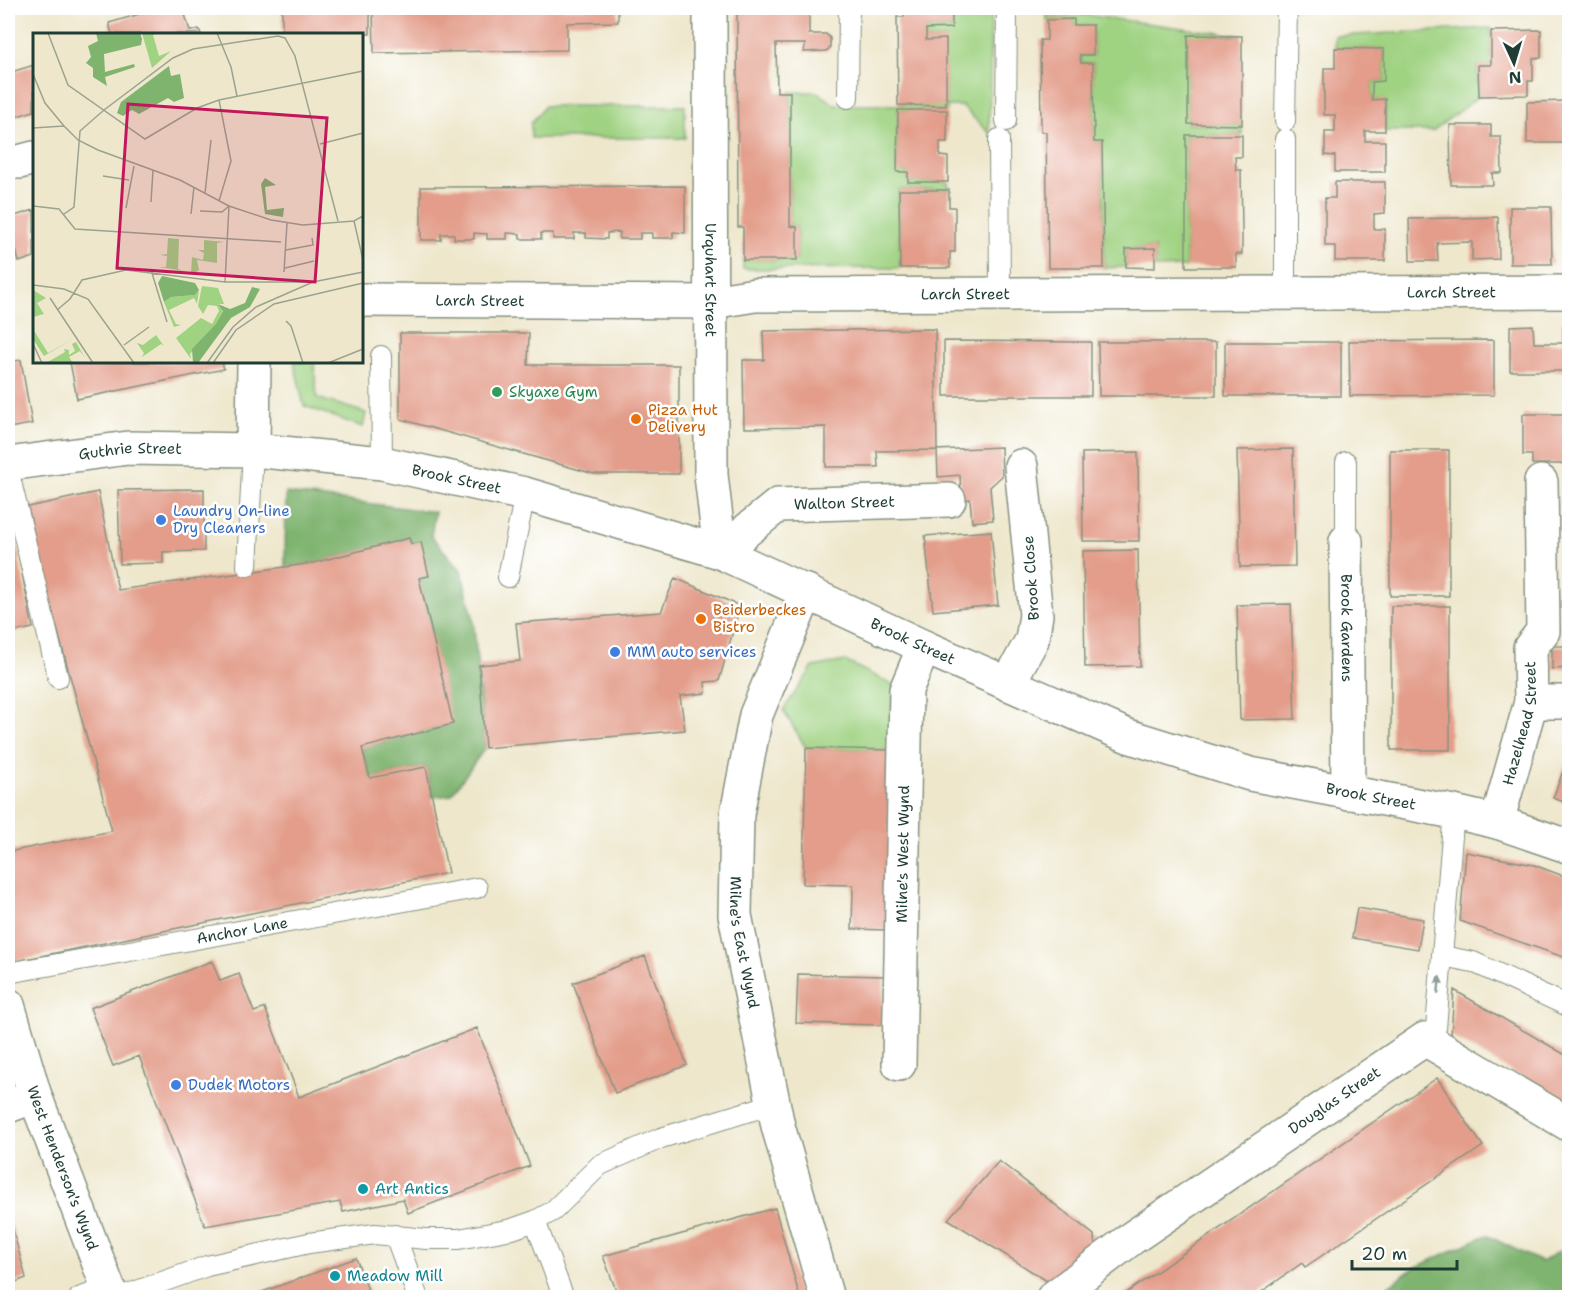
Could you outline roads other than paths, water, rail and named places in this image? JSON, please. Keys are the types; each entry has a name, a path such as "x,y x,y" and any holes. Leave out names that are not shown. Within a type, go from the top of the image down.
{"street":[{"name":"Urquhart Street","path":"710,8 711,475 720,552"},
{"name":"Larch Street","path":"363,300 711,302 755,295 1569,292"},
{"path":"253,450 254,363"},
{"name":"Guthrie Street","path":"8,464 128,448 253,450"},
{"name":"Brook Street","path":"253,450 382,463 525,494 720,552 924,647 1128,736 1250,774 1454,812 1497,822 1569,847"},
{"name":"Brook Close","path":"1008,684 1032,640 1036,615 1021,466"},
{"name":"Hazelhead Street","path":"1497,822 1531,702 1530,648 1543,631 1541,482"},
{"name":"Walton Street","path":"720,552 778,505 949,500"},
{"name":"Brook Gardens","path":"1346,541 1348,793"},
{"name":"Milne's East Wynd","path":"807,591 756,715 737,814 735,915 773,1104 827,1298"},
{"name":"Milne's West Wynd","path":"899,1064 906,690 924,647"},
{"path":"1531,702 1569,702"},
{"name":"West Henderson's Wynd","path":"8,1005 21,1101 104,1295"},
{"path":"1425,1039 1569,1125"},
{"name":"Douglas Street","path":"1053,1298 1132,1238 1425,1039"}],"lane":[{"path":"848,98 849,8"},
{"path":"1006,121 1007,8"},
{"path":"1285,294 1287,8"},
{"path":"999,139 1000,294"},
{"path":"381,356 382,463"},
{"path":"247,566 253,450"},
{"name":"Brook Gardens","path":"1346,462 1346,541"},
{"path":"8,469 58,678"},
{"path":"508,577 525,494"},
{"path":"1425,1039 1436,1028 1454,812"},
{"name":"Anchor Lane","path":"8,973 477,888"},
{"path":"1442,956 1473,962 1569,1007"},
{"path":"104,1295 207,1266 309,1243 375,1234 459,1239 535,1221 553,1211 600,1165 661,1138 773,1104"},
{"path":"535,1221 564,1298"},
{"path":"395,1236 418,1298"}],"place":[{"name":"Skyaxe Gym","path":"497,392"},
{"name":"Pizza Hut Delivery","path":"636,419"},
{"name":"Laundry On-line Dry Cleaners","path":"161,520"},
{"name":"Beiderbeckes Bistro","path":"701,619"},
{"name":"MM auto services","path":"615,652"},
{"name":"Dudek Motors","path":"176,1085"},
{"name":"Art Antics","path":"363,1189"},
{"name":"Meadow Mill","path":"335,1276"}]}
